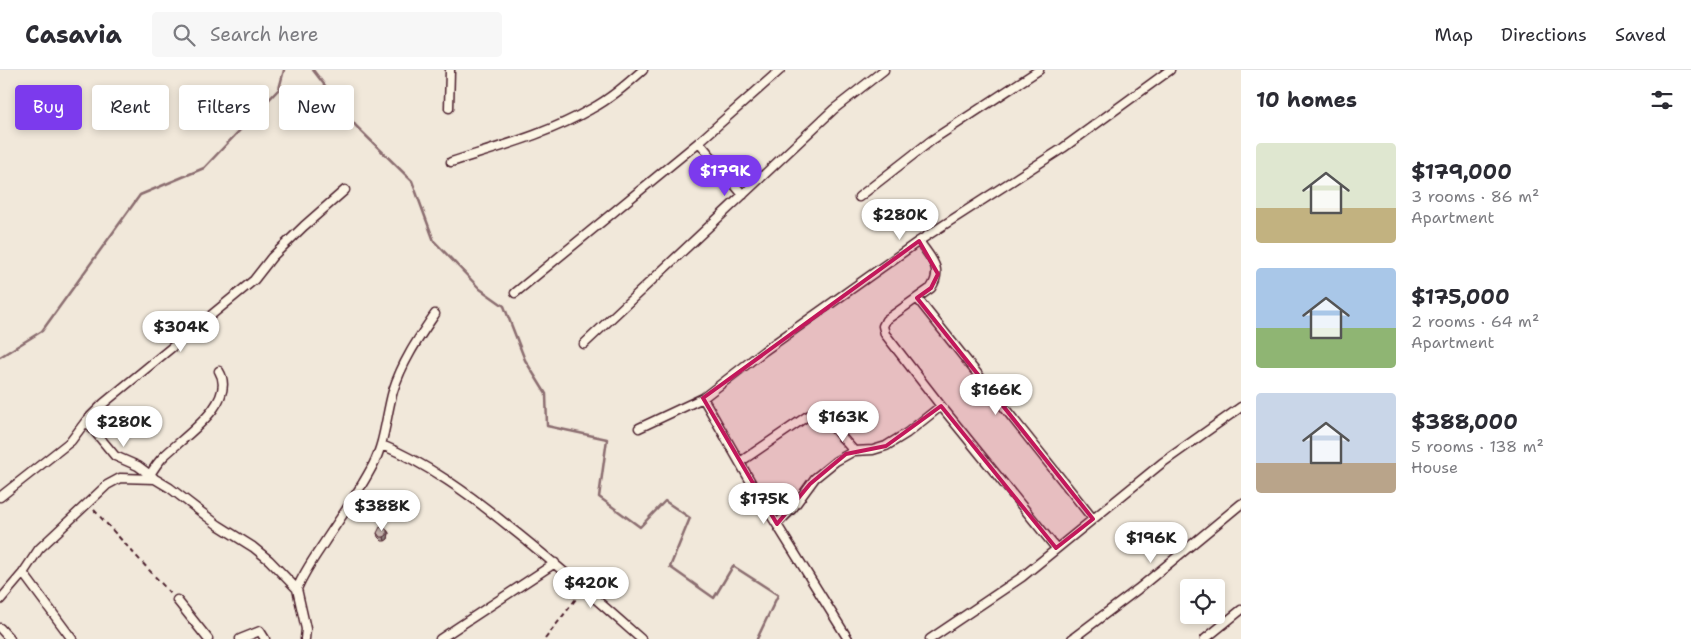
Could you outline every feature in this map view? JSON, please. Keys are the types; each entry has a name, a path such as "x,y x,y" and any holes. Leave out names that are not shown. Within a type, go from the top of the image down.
{"street":[{"path":"449,108 450,70"},
{"path":"451,162 551,128 583,114 613,95 643,70"},
{"path":"515,293 699,142 780,70"},
{"path":"584,344 834,110 884,70"},
{"path":"859,197 932,140 1039,70"},
{"path":"639,428 703,398 764,351 919,241 1063,148 1170,70"},
{"path":"699,142 743,195"},
{"path":"0,497 71,441 86,421 104,403 254,280 272,257 345,190"},
{"path":"919,241 936,266 938,274 936,281 931,288 886,320 883,329 941,406 1056,548"},
{"path":"917,298 1093,519"},
{"path":"297,589 303,575 374,465 382,445 393,392 400,372 435,314"},
{"path":"153,477 161,459 200,426 211,410 223,386 219,371"},
{"path":"703,398 777,524 848,639"},
{"path":"777,524 793,508 820,472 836,460 854,451 873,450 886,446 907,433 941,406"},
{"path":"930,639 1022,577 1162,463 1241,407"},
{"path":"740,462 816,412 823,416 854,451"},
{"path":"86,421 115,456 138,466 218,525 254,547 269,560 297,589 305,622 305,639"},
{"path":"382,445 404,454 473,497 556,563 641,639"},
{"path":"0,600 23,573 39,549 107,485 116,479 153,477"},
{"path":"1072,639 1138,589 1241,504"},
{"path":"440,639 556,563"},
{"path":"23,573 72,639"},
{"path":"177,600 208,639"},
{"path":"1205,639 1241,610"},
{"path":"0,628 10,639"},
{"path":"240,639 260,631 265,639"}],"path":[{"path":"88,503 177,600"},
{"path":"546,639 584,588"}],"highlighted area":[{"path":"919,241 938,274 931,288 917,298 1093,519 1056,548 941,406 886,446 846,454 810,484 777,524 703,398"}],"building":[{"path":"380,527 387,530 387,535 384,537 380,537 377,533"}],"waterway":[{"path":"0,357 42,331 140,195 204,168 279,89 284,70"},
{"path":"313,70 356,126 412,181 434,241 480,289 504,306 525,360 546,394 547,426 607,439 599,497 640,527 665,501 690,518 670,567 714,598 733,566 778,595 757,639"}]}
